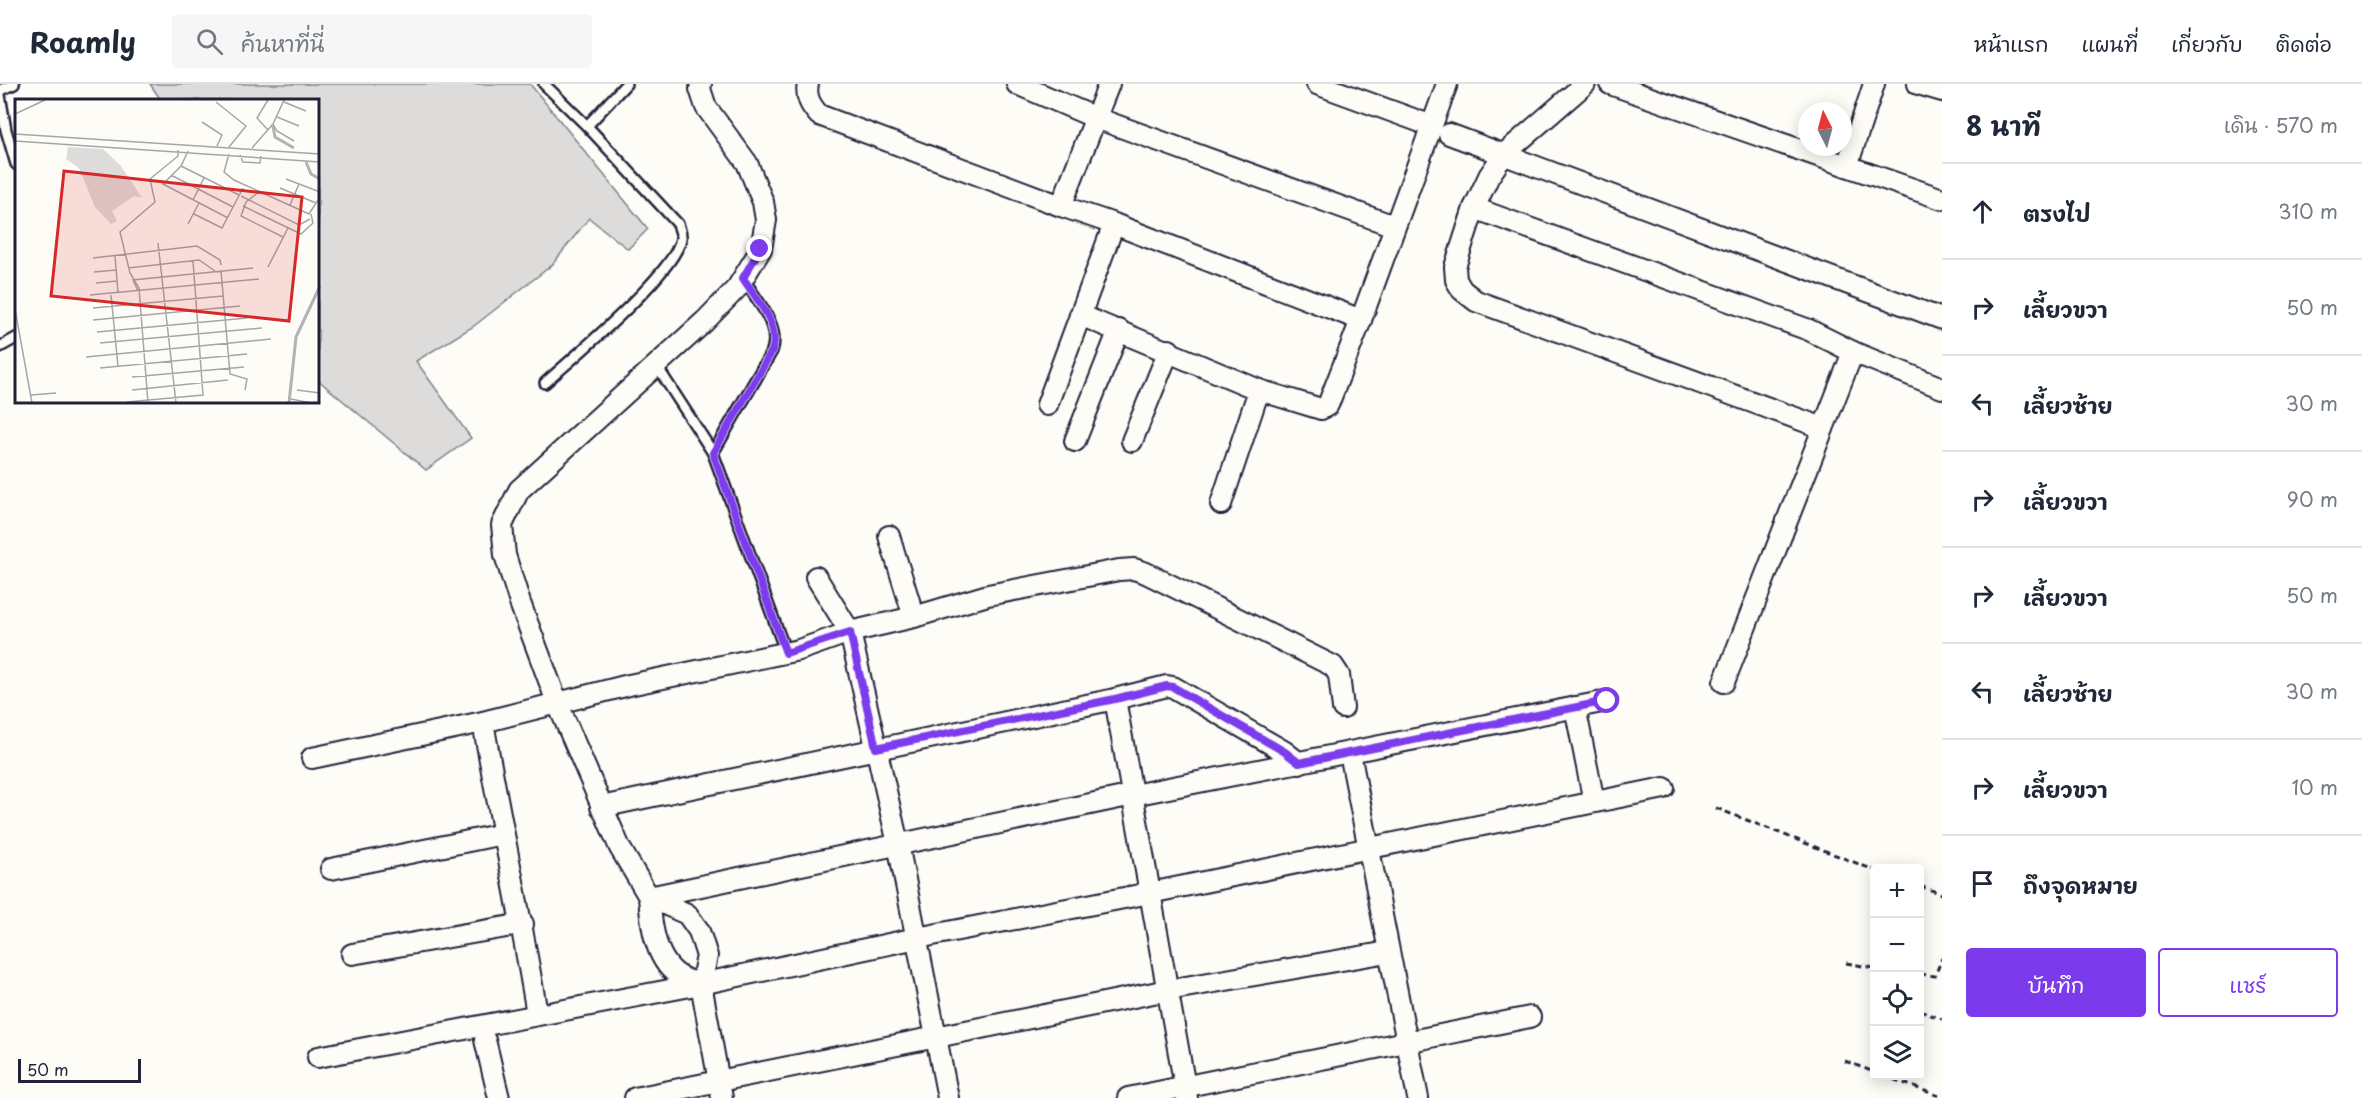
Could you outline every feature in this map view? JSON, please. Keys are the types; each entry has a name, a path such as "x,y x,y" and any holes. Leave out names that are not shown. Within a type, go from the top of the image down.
{"street":[{"path":"701,84 700,89 706,107 747,163 763,202 766,220 760,249 737,288 705,321 519,490 502,525 508,565 557,702 620,848 649,897 652,928 657,946 670,966 681,977 701,984"},
{"path":"808,84 806,91 810,105 819,115 1114,224 1361,320"},
{"path":"1017,84 1096,118 1394,226"},
{"path":"1061,206 1109,84"},
{"path":"1317,84 1341,88 1441,130 1942,320"},
{"path":"1080,315 1169,350 1259,390 1321,409 1325,408 1361,320 1394,226 1441,130 1447,84"},
{"path":"1585,84 1504,154 1489,176 1474,208 1455,267 1456,280 1462,290 1476,301 1823,428"},
{"path":"1610,84 1942,199"},
{"path":"1847,166 1874,84"},
{"path":"1918,84 1942,91"},
{"path":"1474,208 1809,330 1853,352 1942,388"},
{"path":"1047,405 1114,224"},
{"path":"1075,441 1119,330"},
{"path":"1132,441 1169,350"},
{"path":"1724,682 1853,352"},
{"path":"1221,504 1259,390"},
{"path":"889,536 914,617"},
{"path":"312,758 483,722 557,702 786,653 850,632 914,617 988,595 1134,569 1176,586 1333,666 1339,675 1343,708"},
{"path":"816,577 850,632 898,844 948,1098"},
{"path":"601,807 1115,699 1167,686 1173,687 1285,752 1299,763"},
{"path":"1115,699 1186,1092"},
{"path":"649,897 1133,795 1607,701"},
{"path":"1575,707 1594,802"},
{"path":"483,722 503,834 523,924 537,1014"},
{"path":"1350,753 1418,1098"},
{"path":"318,1057 701,984 917,938 1664,788"},
{"path":"331,869 503,834"},
{"path":"649,897 687,914 699,931 707,956 701,984 720,1089"},
{"path":"352,954 523,924"},
{"path":"635,1098 720,1089 935,1036 1168,990 1389,952"},
{"path":"1128,1098 1186,1092 1406,1041 1530,1017"},
{"path":"485,1040 499,1098"}],"lane":[{"path":"14,84 0,92 6,130 15,161"},
{"path":"544,84 587,126 678,224 681,237 677,249 646,290 545,383"},
{"path":"587,126 626,84"},
{"path":"713,453 776,341 774,329 743,278"},
{"path":"0,347 15,339"},
{"path":"657,365 713,453 786,653"}],"path":[{"path":"1716,808 1870,868"},
{"path":"1924,887 1942,894"},
{"path":"1924,975 1935,976 1942,958"},
{"path":"1846,963 1870,967"},
{"path":"1924,1012 1942,1018"},
{"path":"1845,1061 1870,1070"},
{"path":"1895,1080 1942,1097"}],"shaded area":[{"path":"150,84 530,84 648,229 628,249 589,218 552,265 474,326 416,361 471,438 426,470 320,382 320,99 160,99"}],"route":[{"path":"760,249 743,278 774,329 776,341 713,453 786,653 850,632 876,748 1115,699 1167,686 1173,687 1285,752 1299,763 1607,701"}]}
